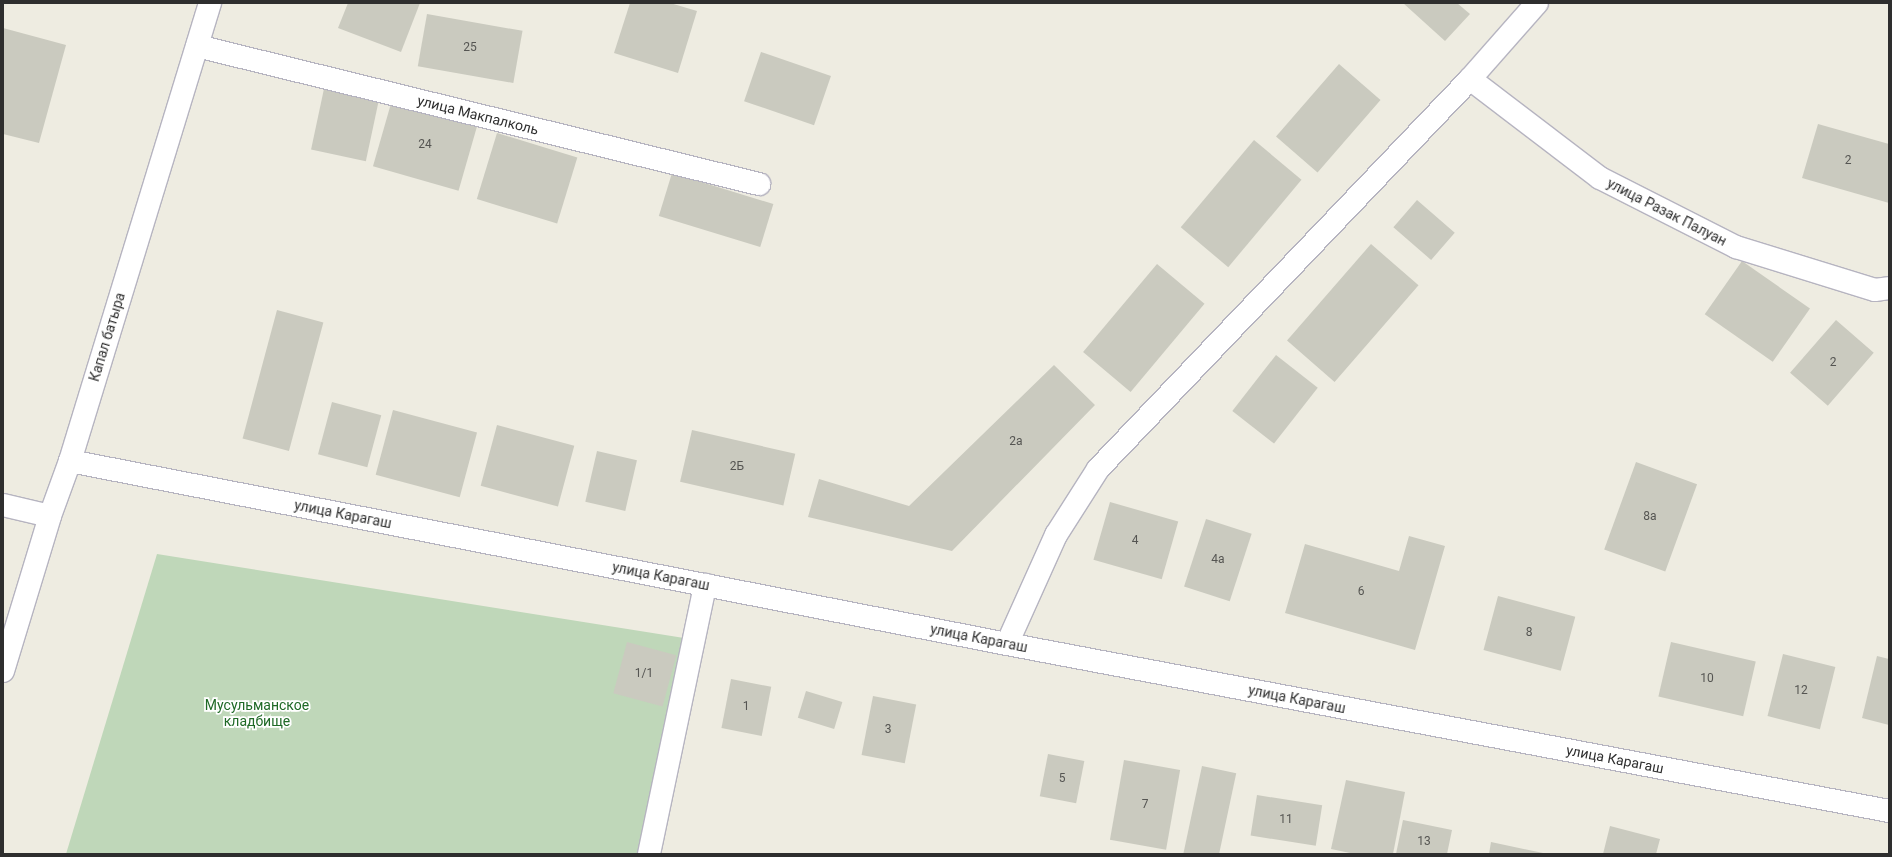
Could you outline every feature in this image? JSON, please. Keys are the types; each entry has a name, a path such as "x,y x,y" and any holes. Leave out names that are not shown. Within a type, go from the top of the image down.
{"street":[{"name":"Капал батыра","path":"3,671 50,516 70,460 210,3"},
{"path":"1007,644 1056,535 1098,469 1470,79 1537,3"},
{"name":"улица Макпалколь","path":"196,46 760,184"},
{"name":"улица Разак Палуан","path":"1470,79 1600,178 1736,247 1875,290 1889,288"},
{"name":"улица Карагаш","path":"70,460 1007,644 1889,811"},
{"path":"3,505 50,516"},
{"path":"649,854 705,585"}],"green space":[{"name":"Мусульманское кладбище","path":"157,554 684,638 637,854 66,854"}],"building":[{"path":"348,3 420,3 401,52 338,28"},
{"path":"630,3 670,3 697,11 678,73 614,53"},
{"path":"1403,3 1457,3 1470,14 1445,41"},
{"path":"427,14 523,31 513,83 418,66"},
{"path":"3,28 66,45 39,143 3,134"},
{"path":"761,52 831,76 814,125 744,101"},
{"path":"1339,64 1381,100 1318,173 1276,136"},
{"path":"325,84 380,96 366,161 311,150"},
{"path":"392,100 478,125 459,191 373,166"},
{"path":"1818,124 1889,144 1889,203 1802,178"},
{"path":"497,133 577,158 557,224 477,199"},
{"path":"1254,140 1301,180 1228,267 1181,227"},
{"path":"672,173 773,204 760,247 659,216"},
{"path":"1417,200 1455,233 1431,260 1393,227"},
{"path":"1371,244 1419,285 1335,382 1287,341"},
{"path":"1742,261 1810,309 1773,362 1705,314"},
{"path":"1157,264 1204,304 1131,392 1083,352"},
{"path":"277,310 323,322 289,451 243,438"},
{"path":"1836,320 1874,353 1828,406 1790,373"},
{"path":"1276,355 1318,388 1274,444 1232,411"},
{"path":"1054,365 1095,405 952,551 808,517 819,479 909,506"},
{"path":"332,402 381,415 367,467 318,454"},
{"path":"393,410 477,433 460,497 376,475"},
{"path":"497,425 574,446 558,507 481,486"},
{"path":"692,430 795,454 783,505 680,482"},
{"path":"597,451 637,460 625,511 585,502"},
{"path":"1636,462 1697,484 1665,572 1604,549"},
{"path":"1110,502 1178,522 1162,579 1093,560"},
{"path":"1206,519 1252,534 1230,601 1184,587"},
{"path":"1409,536 1445,546 1415,650 1285,613 1305,544 1399,571"},
{"path":"1498,596 1575,617 1561,671 1484,650"},
{"path":"627,642 676,655 663,706 613,693"},
{"path":"1671,642 1756,662 1743,716 1658,697"},
{"path":"1783,654 1835,667 1820,729 1768,716"},
{"path":"1877,656 1889,659 1889,725 1862,718"},
{"path":"731,679 771,687 762,736 721,728"},
{"path":"806,691 842,702 834,729 798,718"},
{"path":"873,696 916,704 905,763 862,755"},
{"path":"1048,754 1084,761 1076,803 1040,796"},
{"path":"1124,760 1180,770 1166,850 1110,840"},
{"path":"1202,766 1236,773 1219,854 1183,854"},
{"path":"1346,780 1405,792 1393,854 1355,854 1331,849"},
{"path":"1257,795 1322,805 1316,846 1251,835"},
{"path":"1403,820 1452,830 1447,854 1396,854"},
{"path":"1610,826 1660,839 1656,854 1603,854"},
{"path":"1491,842 1543,853 1543,854 1489,854"}]}
